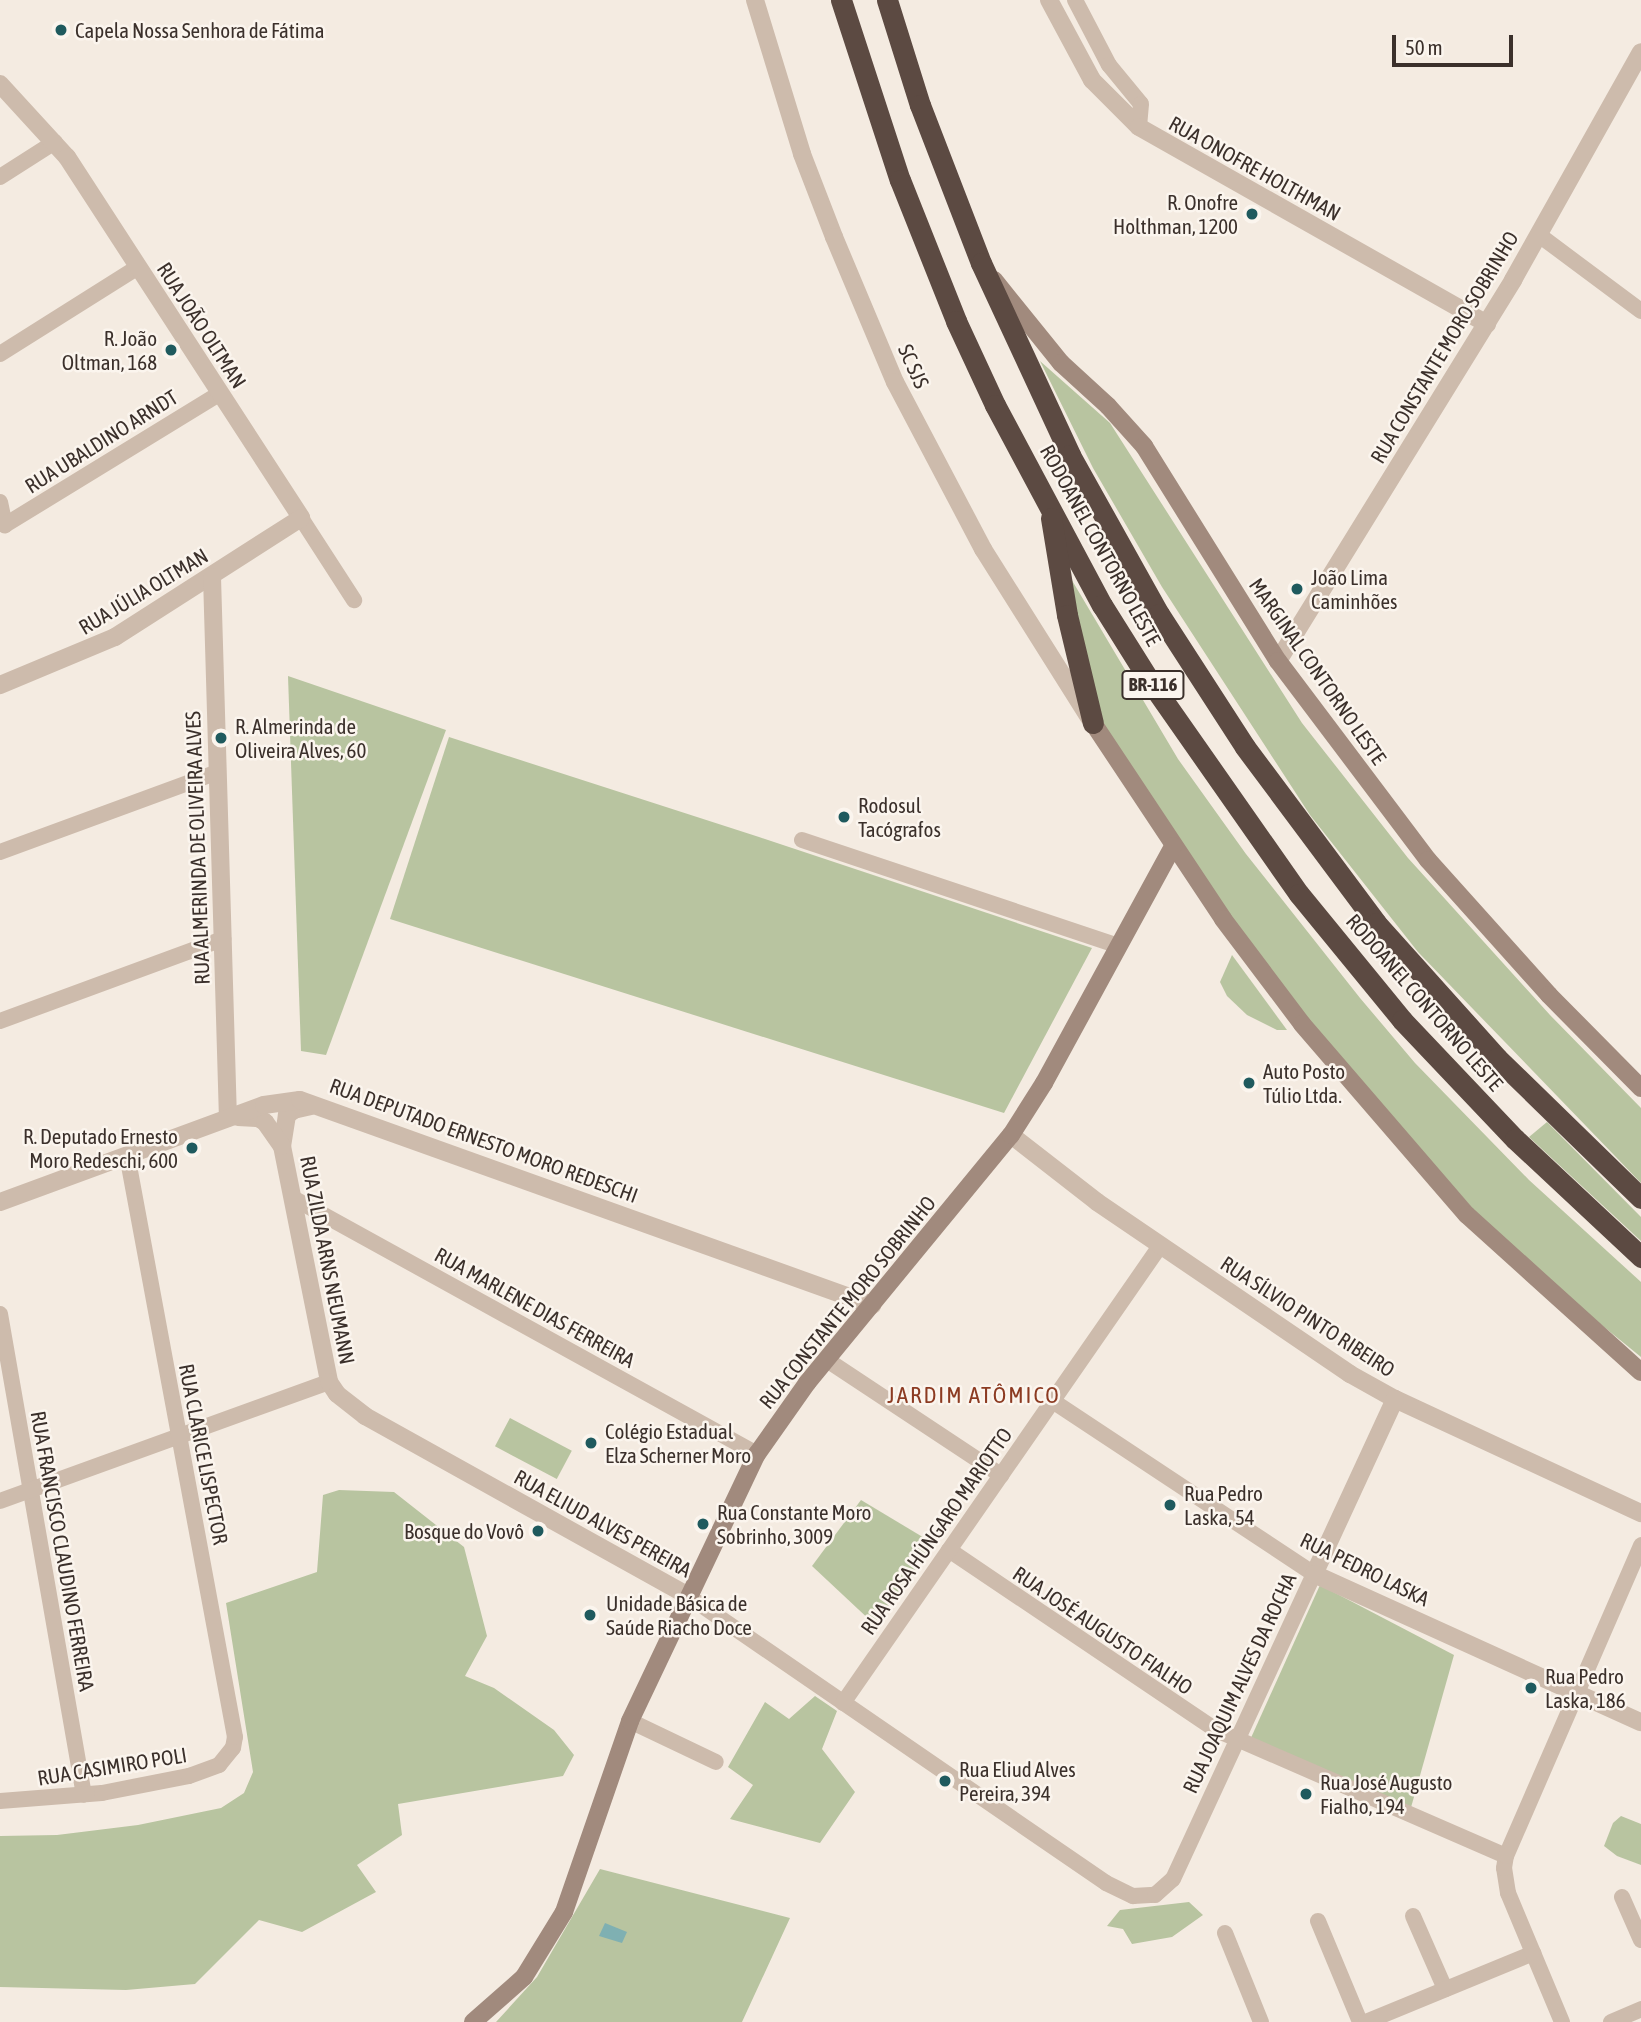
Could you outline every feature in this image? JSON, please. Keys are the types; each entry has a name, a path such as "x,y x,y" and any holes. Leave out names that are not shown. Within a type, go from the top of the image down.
{"highway":[{"name":"RODOANEL CONTORNO LESTE","path":"841,0 891,155 931,262 995,405 1102,605 1136,659 1243,818 1299,894 1402,1020 1579,1202 1641,1257"},
{"name":"RODOANEL CONTORNO LESTE","path":"887,0 930,131 981,263 1048,411 1110,530 1159,614 1245,747 1367,912 1497,1058 1641,1198"},
{"path":"1047,499 1066,615 1093,723"}],"main road":[{"name":"MARGINAL CONTORNO LESTE","path":"981,263 1061,363 1138,439 1278,661 1428,860 1549,995 1641,1088"},
{"path":"1093,723 1223,919 1303,1024 1467,1215 1641,1371"},
{"name":"RUA CONSTANTE MORO SOBRINHO","path":"473,2022 524,1978 552,1935 572,1892 630,1721 757,1454 788,1408 1011,1135 1173,846"}],"street":[{"name":"SC SJS","path":"755,0 807,166 900,392 983,549 1093,723"},
{"name":"RUA ONOFRE HOLTHMAN","path":"1049,0 1092,80 1139,127 1487,324"},
{"path":"1075,0 1108,65 1141,104 1139,127"},
{"name":"RUA CONSTANTE MORO SOBRINHO","path":"1278,661 1487,324 1641,52"},
{"name":"RUA JOÃO OLTMAN","path":"0,84 55,142 354,600"},
{"path":"0,177 55,142"},
{"path":"1539,235 1641,311"},
{"path":"0,354 138,267"},
{"name":"RUA UBALDINO ARNDT","path":"0,502 5,526 220,393"},
{"name":"RUA JÚLIA OLTMAN","path":"0,685 67,660 116,637 212,578 301,518"},
{"name":"RUA ALMERINDA DE OLIVEIRA ALVES","path":"212,578 228,1118"},
{"path":"0,852 218,772"},
{"path":"802,840 1119,946"},
{"path":"0,1021 223,939"},
{"name":"RUA DEPUTADO ERNESTO MORO REDESCHI","path":"0,1202 228,1118 281,1101 300,1100 321,1105 872,1305"},
{"name":"RUA ZILDA ARNS NEUMANN","path":"321,1105 303,1107 287,1115 282,1146 329,1382"},
{"name":"RUA ZILDA ARNS NEUMANN","path":"228,1118 258,1118 265,1122 282,1146"},
{"name":"RUA SÍLVIO PINTO RIBEIRO","path":"1011,1135 1160,1246 1350,1374 1395,1399 1641,1513"},
{"name":"RUA CLARICE LISPECTOR","path":"127,1155 236,1737 227,1758"},
{"name":"RUA MARLENE DIAS FERREIRA","path":"293,1198 757,1454"},
{"name":"RUA ROSA HÚNGARO MARIOTTO","path":"843,1703 1160,1246"},
{"name":"RUA FRANCISCO CLAUDINO FERREIRA","path":"0,1314 84,1795"},
{"path":"827,1360 1001,1475"},
{"path":"0,1501 329,1382"},
{"name":"RUA ELIUD ALVES PEREIRA","path":"329,1382 337,1394 365,1416 688,1596 1105,1883 1133,1896 1145,1897"},
{"name":"RUA JOAQUIM ALVES DA ROCHA","path":"1145,1897 1155,1895 1173,1879 1395,1399"},
{"name":"RUA PEDRO LASKA","path":"1053,1401 1314,1574 1641,1722"},
{"path":"1562,2022 1508,1893 1504,1868 1506,1856 1641,1545"},
{"name":"RUA JOSÉ AUGUSTO FIALHO","path":"949,1550 1189,1714 1237,1741 1506,1856"},
{"path":"630,1721 716,1762"},
{"name":"RUA CASIMIRO POLI","path":"0,1801 84,1795 196,1774 212,1769 227,1758"},
{"path":"1622,1897 1641,1940"},
{"path":"1413,1916 1445,1989"},
{"path":"1318,1921 1360,2022"},
{"path":"1225,1933 1261,2022"},
{"path":"1366,2022 1533,1953"},
{"path":"1611,2022 1641,2009"}],"green space":[{"path":"1040,361 1110,423 1302,723 1408,858 1550,1015 1641,1108 1641,1183 1418,952 1310,815 1162,587 1093,468"},
{"path":"1067,572 1178,759 1246,854 1360,998 1415,1063 1529,1180 1641,1282 1641,1357 1550,1283 1472,1208 1316,1031 1225,910 1098,720"},
{"path":"288,676 446,730 326,1055 301,1051"},
{"path":"449,737 1092,948 1004,1113 390,919"},
{"path":"1232,955 1287,1030 1277,1030 1247,1015 1227,996 1220,982"},
{"path":"1547,1122 1641,1217 1641,1241 1529,1137"},
{"path":"510,1418 572,1451 557,1479 495,1446"},
{"path":"339,1490 394,1492 464,1547 487,1636 465,1676 494,1688 554,1730 574,1755 563,1776 398,1804 402,1835 357,1865 376,1892 302,1932 259,1920 195,1984 126,1990 0,1987 0,1836 57,1835 138,1825 221,1808 244,1793 253,1772 226,1603 317,1572 323,1495"},
{"path":"861,1500 936,1545 874,1624 812,1566"},
{"path":"1320,1585 1454,1655 1410,1811 1250,1740"},
{"path":"815,1696 837,1711 822,1749 855,1792 820,1843 730,1819 753,1785 728,1767 765,1702 789,1719"},
{"path":"1621,1816 1641,1824 1641,1865 1617,1856 1604,1846 1613,1823"},
{"path":"600,1869 790,1918 742,2022 496,2022 537,1977"},
{"path":"1189,1902 1203,1915 1172,1937 1132,1944 1123,1929 1107,1926 1120,1910"}],"water":[{"path":"605,1923 627,1932 622,1943 599,1936"}],"place":[{"name":"Capela Nossa Senhora de Fátima","path":"61,30"},
{"name":"R. Onofre Holthman, 1200","path":"1252,214"},
{"name":"R. João Oltman, 168","path":"171,350"},
{"name":"João Lima Caminhões","path":"1297,589"},
{"name":"R. Almerinda de Oliveira Alves, 60","path":"221,738"},
{"name":"Rodosul Tacógrafos","path":"844,817"},
{"name":"Auto Posto Túlio Ltda.","path":"1249,1083"},
{"name":"R. Deputado Ernesto Moro Redeschi, 600","path":"192,1148"},
{"name":"Colégio Estadual Elza Scherner Moro","path":"591,1443"},
{"name":"Rua Pedro Laska, 54","path":"1170,1505"},
{"name":"Rua Constante Moro Sobrinho, 3009","path":"703,1524"},
{"name":"Bosque do Vovô","path":"538,1531"},
{"name":"Unidade Básica de Saúde Riacho Doce","path":"590,1615"},
{"name":"Rua Pedro Laska, 186","path":"1531,1688"},
{"name":"Rua Eliud Alves Pereira, 394","path":"945,1781"},
{"name":"Rua José Augusto Fialho, 194","path":"1306,1794"}],"district":[{"name":"JARDIM ATÔMICO","path":"974,1395"}]}
